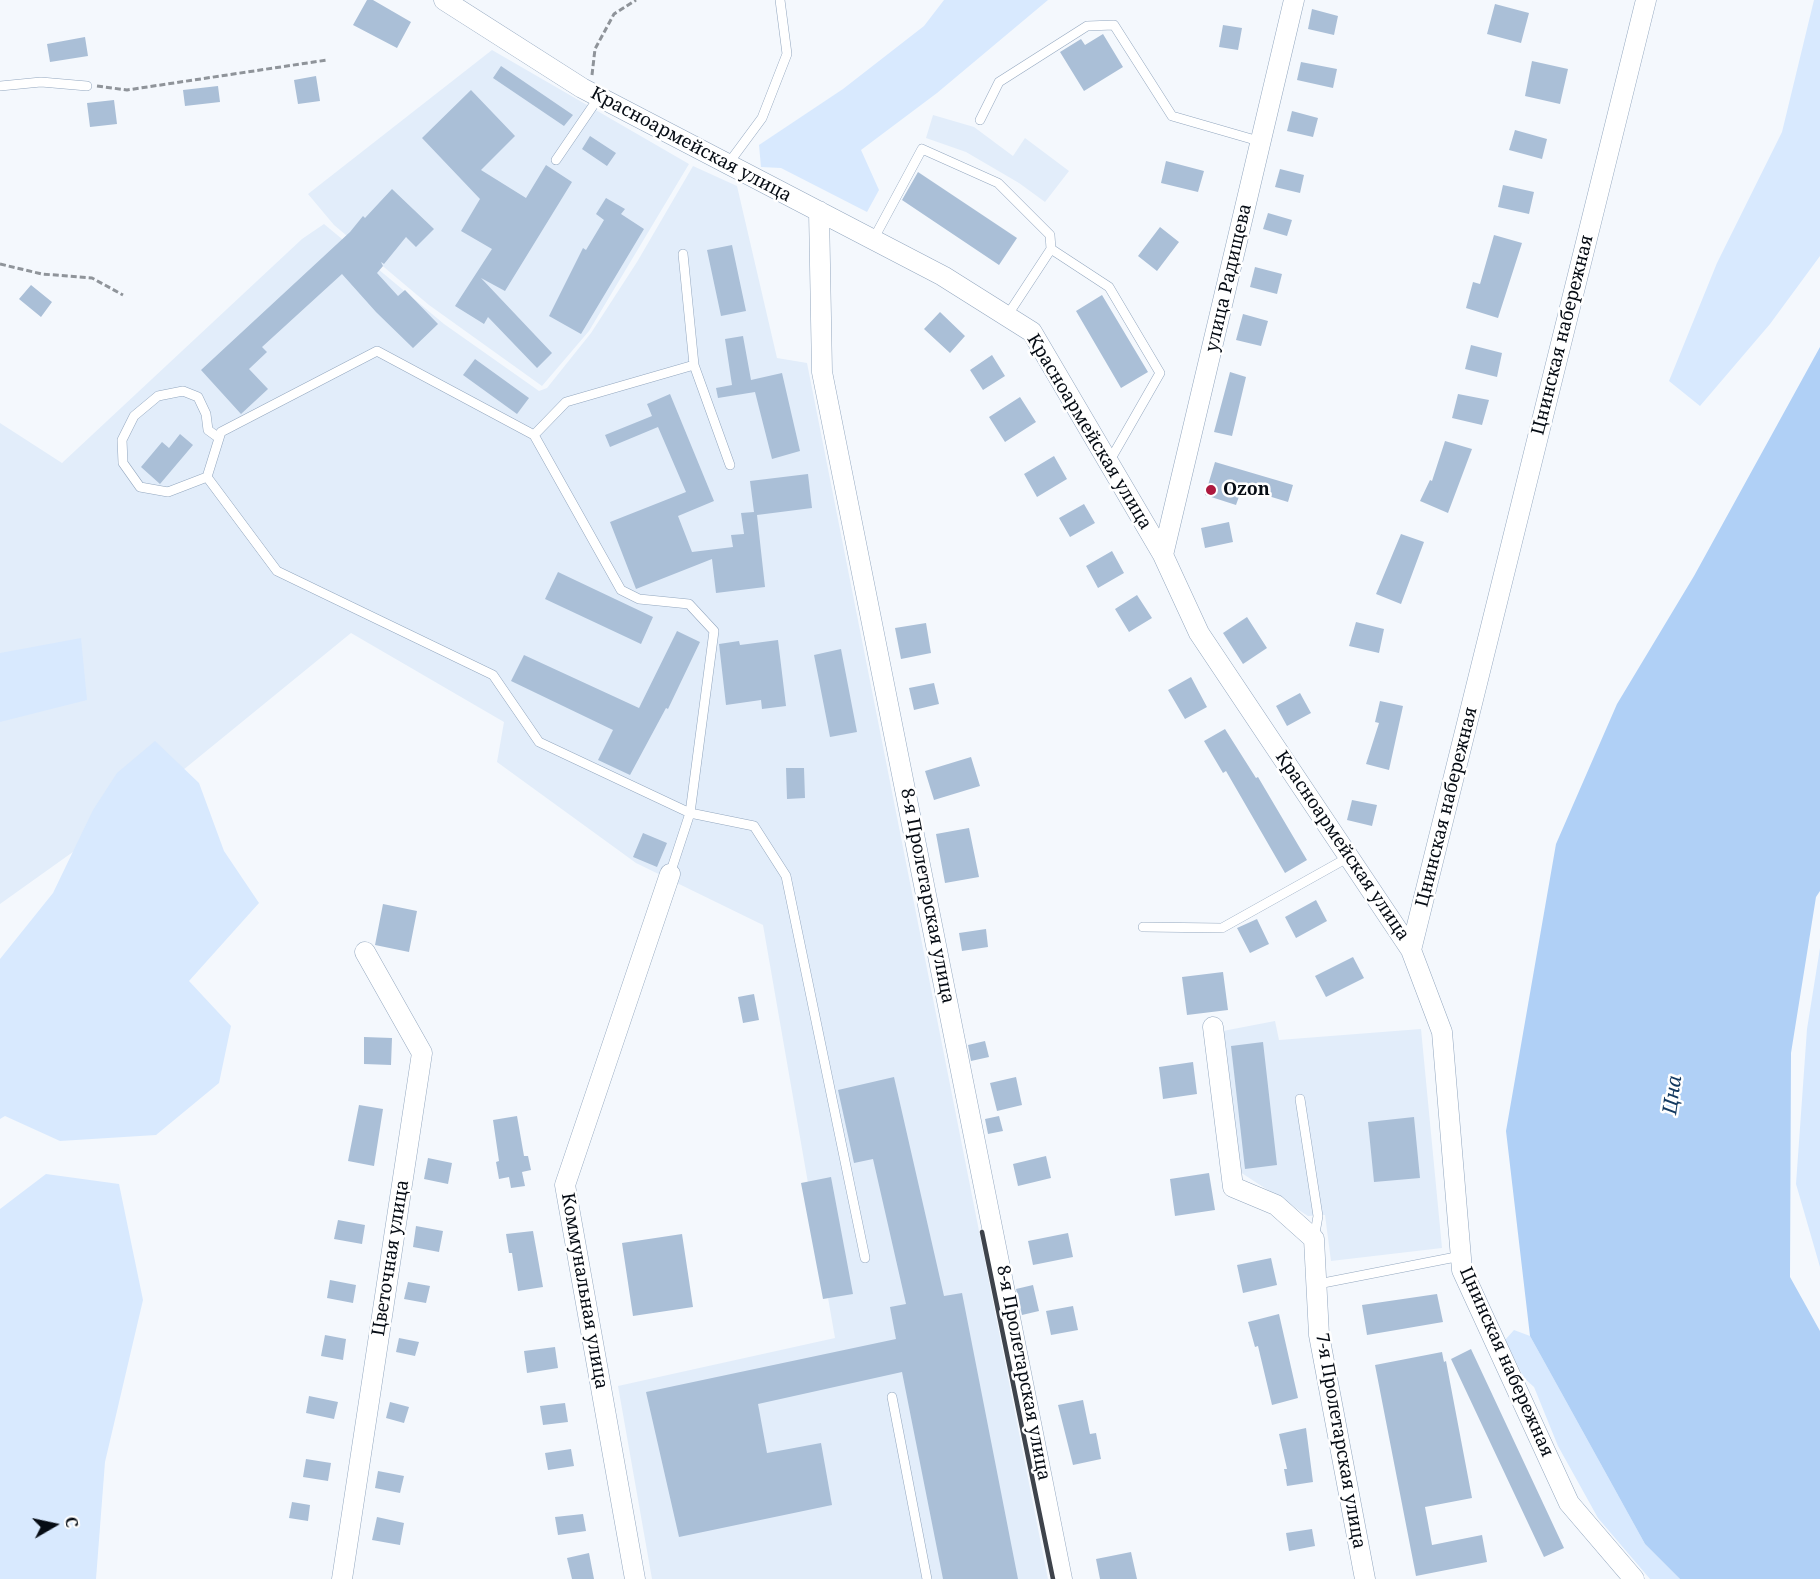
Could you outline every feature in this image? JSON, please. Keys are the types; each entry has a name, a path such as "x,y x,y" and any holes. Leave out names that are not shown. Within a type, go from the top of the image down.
{"street":[{"name":"Красноармейская улица","path":"444,0 595,94 943,276 1032,332 1163,555 1199,633 1411,950"},
{"name":"улица Радищева","path":"1163,555 1294,0"},
{"name":"Цнинская набережная","path":"1634,1579 1569,1503 1462,1270 1442,1032 1411,950 1646,0"},
{"name":"8-я Пролетарская улица","path":"819,211 822,372 1062,1579"},
{"name":"Коммунальная улица","path":"635,1579 565,1185 670,874"},
{"name":"Цветочная улица","path":"342,1579 422,1053 365,951"},
{"path":"1212,1027 1233,1188 1276,1205 1314,1239"},
{"name":"7-я Пролетарская улица","path":"1314,1239 1319,1335 1365,1579"}],"lane":[{"path":"728,164 762,118 787,54 780,0"},
{"path":"980,120 999,82 1087,26 1114,25 1172,116 1262,142"},
{"path":"0,86 41,82 87,86"},
{"path":"556,160 595,94"},
{"path":"873,240 922,149 998,183 1050,235 1051,249 1007,316"},
{"path":"1051,249 1109,287 1160,373 1108,462"},
{"path":"683,254 694,365 730,465"},
{"path":"207,477 221,432 376,351 534,435 621,590 639,599 689,604 714,631 690,813 670,874"},
{"path":"534,435 566,402 694,365"},
{"path":"207,477 168,492 140,488 123,464 122,440 134,416 158,396 183,391 198,397 206,414 208,430 219,438"},
{"path":"207,477 277,571 492,675 539,742 690,813 754,826 786,876 865,1258"},
{"path":"1143,927 1222,928 1349,857"},
{"path":"1300,1099 1318,1216 1314,1239"},
{"path":"1318,1284 1461,1256"},
{"path":"892,1397 927,1579"}],"path":[{"path":"595,94 595,49 614,14 636,0"},
{"path":"87,86 127,90 327,60"},
{"path":"0,264 42,274 93,278 123,295"}],"shaded area":[{"path":"944,0 1048,0 937,93 861,150 879,190 867,212 781,168 761,167 759,145 843,89 924,26"},
{"path":"1814,0 1820,0 1820,256 1770,324 1700,406 1669,381 1717,263 1782,132"},
{"path":"492,50 689,164 589,331 542,386 429,305 334,225 308,194"},
{"path":"933,115 974,127 1013,156 1025,138 1069,171 1045,202 1019,183 966,152 926,138"},
{"path":"693,166 737,186 777,358 807,363 1048,1579 652,1579 618,1386 835,1338 763,925 636,863 497,762 504,722 351,633 150,797 0,904 0,423 62,463 302,239 324,224 444,324 539,391 547,388 591,333 637,262"},
{"path":"81,638 87,700 0,722 0,653"},
{"path":"155,741 199,783 224,851 259,903 189,981 231,1026 219,1083 156,1135 60,1141 5,1116 0,1119 0,959 53,893 93,810 117,773"},
{"path":"1820,948 1820,1267 1796,1184 1807,1029"},
{"path":"1275,1021 1279,1040 1421,1029 1442,1248 1331,1261 1325,1215 1308,1216 1240,1172 1223,1031"},
{"path":"46,1174 119,1184 143,1300 105,1462 96,1579 0,1579 0,1209"},
{"path":"1514,1330 1530,1336 1645,1544 1680,1579 1650,1579 1598,1518 1558,1446 1534,1387 1524,1378 1505,1340"}],"water":[{"name":"Цна","path":"1820,347 1820,891 1816,897 1791,1053 1790,1277 1820,1331 1820,1579 1680,1579 1645,1544 1530,1336 1506,1131 1556,844 1617,704 1694,576"}],"building":[{"path":"367,0 373,0 411,22 397,48 353,25"},
{"path":"1495,4 1529,13 1521,43 1487,34"},
{"path":"1312,9 1338,16 1334,35 1308,29"},
{"path":"1223,25 1242,28 1238,50 1219,47"},
{"path":"1103,34 1123,67 1084,91 1060,52 1081,39 1085,45"},
{"path":"85,37 88,56 50,62 47,44"},
{"path":"1532,61 1568,69 1560,104 1525,96"},
{"path":"1301,62 1337,69 1333,88 1297,80"},
{"path":"501,66 573,115 564,126 493,78"},
{"path":"316,76 320,101 298,104 294,80"},
{"path":"218,86 220,102 185,106 183,90"},
{"path":"471,90 515,136 481,170 526,198 546,165 572,182 505,291 481,278 552,353 537,368 488,317 484,324 455,306 492,249 461,231 480,199 422,138"},
{"path":"114,100 117,124 90,127 87,103"},
{"path":"1292,111 1318,118 1313,137 1287,131"},
{"path":"1515,130 1547,139 1542,159 1509,150"},
{"path":"590,136 616,153 607,166 582,149"},
{"path":"1166,161 1204,171 1198,192 1161,183"},
{"path":"1280,169 1304,175 1300,193 1275,187"},
{"path":"918,172 1017,238 999,265 902,200"},
{"path":"1503,185 1534,192 1529,214 1498,207"},
{"path":"392,189 434,229 416,247 406,237 384,264 381,262 383,266 377,273 398,296 405,290 438,324 413,348 342,274 262,347 267,352 249,369 268,389 241,414 201,370 350,232 363,216 365,218"},
{"path":"606,198 625,209 621,214 644,229 581,334 549,316 583,248 586,250 604,220 596,214"},
{"path":"1268,213 1292,220 1287,236 1263,229"},
{"path":"1160,227 1179,242 1157,271 1138,256"},
{"path":"1494,235 1522,243 1498,318 1466,308 1473,282 1480,284"},
{"path":"732,245 746,311 721,316 707,250"},
{"path":"1255,267 1282,274 1277,294 1250,287"},
{"path":"31,285 52,302 41,317 19,299"},
{"path":"1102,295 1148,372 1121,388 1076,311"},
{"path":"940,312 965,336 950,353 924,329"},
{"path":"1243,314 1268,321 1261,346 1236,340"},
{"path":"743,336 751,380 782,373 800,451 772,459 755,392 718,398 716,388 732,385 725,339"},
{"path":"1471,345 1502,353 1497,377 1465,369"},
{"path":"992,355 1005,376 983,390 970,370"},
{"path":"475,359 529,398 517,414 463,375"},
{"path":"1230,372 1246,377 1232,436 1214,432"},
{"path":"670,394 714,501 678,516 692,552 733,547 731,535 744,534 741,513 754,512 750,481 808,474 812,508 757,515 765,587 716,593 712,559 636,589 610,522 686,492 658,427 610,447 605,435 652,416 647,404"},
{"path":"1458,394 1489,400 1482,425 1452,418"},
{"path":"1020,397 1036,422 1005,442 989,417"},
{"path":"180,434 193,445 160,484 141,467 162,442 169,448"},
{"path":"1445,441 1472,449 1448,513 1420,501 1430,480 1432,481"},
{"path":"1054,456 1067,479 1037,497 1024,474"},
{"path":"1215,462 1293,485 1288,502 1242,488 1236,505 1205,495"},
{"path":"1084,504 1095,523 1070,537 1059,518"},
{"path":"1229,522 1233,542 1205,548 1201,528"},
{"path":"1401,534 1424,542 1401,604 1376,594"},
{"path":"1112,551 1124,573 1098,588 1086,566"},
{"path":"558,572 653,617 641,644 545,599"},
{"path":"1137,595 1152,618 1129,632 1115,609"},
{"path":"1247,617 1267,648 1243,664 1223,633"},
{"path":"1356,622 1384,629 1379,653 1349,646"},
{"path":"926,623 931,653 901,659 895,628"},
{"path":"677,631 700,642 668,709 666,708 630,775 598,760 613,730 511,681 524,655 639,708"},
{"path":"778,640 786,706 762,709 761,700 726,705 719,644 739,641 740,645"},
{"path":"841,649 857,732 830,737 814,655"},
{"path":"1191,677 1207,707 1185,719 1168,690"},
{"path":"934,683 939,704 914,710 909,688"},
{"path":"1300,693 1311,713 1287,726 1276,706"},
{"path":"1380,701 1403,706 1389,770 1366,764 1379,723 1375,722"},
{"path":"1225,729 1256,778 1258,777 1307,860 1285,873 1226,771 1223,773 1204,741"},
{"path":"971,757 980,786 934,800 925,771"},
{"path":"786,768 804,768 805,798 787,799"},
{"path":"1352,800 1377,805 1372,826 1347,820"},
{"path":"969,828 979,877 945,883 936,834"},
{"path":"643,833 667,843 657,867 633,857"},
{"path":"1316,900 1327,921 1296,938 1285,917"},
{"path":"383,904 417,911 409,952 375,945"},
{"path":"1257,919 1269,944 1250,953 1237,928"},
{"path":"986,929 988,947 962,951 959,933"},
{"path":"1353,957 1364,978 1326,997 1315,976"},
{"path":"1223,972 1228,1010 1187,1015 1182,977"},
{"path":"754,994 759,1020 743,1023 738,997"},
{"path":"364,1037 392,1038 391,1065 364,1064"},
{"path":"985,1041 989,1057 971,1061 968,1045"},
{"path":"1263,1042 1277,1165 1245,1169 1231,1046"},
{"path":"1193,1062 1197,1094 1163,1099 1159,1067"},
{"path":"894,1077 944,1296 962,1293 1018,1579 943,1579 902,1372 758,1404 767,1453 821,1443 832,1505 679,1537 646,1392 896,1339 890,1307 906,1304 873,1159 854,1163 838,1090"},
{"path":"1016,1077 1022,1105 997,1111 990,1083"},
{"path":"359,1105 383,1109 374,1166 348,1161"},
{"path":"517,1116 524,1156 528,1156 531,1170 522,1172 525,1186 511,1188 509,1177 499,1179 496,1162 499,1161 493,1120"},
{"path":"999,1116 1003,1131 988,1134 985,1119"},
{"path":"1414,1117 1420,1178 1374,1182 1368,1122"},
{"path":"1046,1156 1051,1178 1018,1186 1013,1164"},
{"path":"428,1158 452,1163 448,1184 424,1179"},
{"path":"1209,1173 1215,1210 1175,1216 1170,1179"},
{"path":"831,1177 853,1294 823,1299 801,1183"},
{"path":"338,1220 365,1225 362,1244 334,1239"},
{"path":"416,1226 443,1231 439,1252 413,1247"},
{"path":"533,1231 543,1287 518,1291 512,1253 509,1253 506,1234"},
{"path":"1068,1233 1073,1257 1033,1265 1028,1241"},
{"path":"682,1234 693,1307 633,1316 622,1243"},
{"path":"1271,1258 1277,1285 1243,1293 1237,1265"},
{"path":"330,1280 356,1285 353,1303 327,1298"},
{"path":"408,1282 430,1286 426,1303 404,1299"},
{"path":"1033,1285 1039,1311 1022,1315 1016,1289"},
{"path":"1437,1294 1443,1322 1367,1335 1362,1305"},
{"path":"1073,1306 1078,1330 1051,1335 1046,1311"},
{"path":"1279,1314 1298,1398 1272,1405 1258,1346 1255,1347 1248,1322"},
{"path":"325,1335 346,1339 343,1360 321,1356"},
{"path":"399,1338 419,1342 415,1356 396,1352"},
{"path":"555,1347 558,1368 527,1373 524,1351"},
{"path":"1471,1349 1564,1548 1544,1557 1451,1359"},
{"path":"1442,1352 1444,1362 1446,1361 1472,1498 1425,1507 1432,1545 1482,1535 1487,1562 1416,1576 1375,1365"},
{"path":"309,1396 338,1402 334,1419 306,1413"},
{"path":"1083,1400 1090,1434 1096,1433 1101,1459 1073,1465 1058,1405"},
{"path":"390,1402 409,1407 404,1423 386,1418"},
{"path":"565,1403 568,1422 543,1425 540,1406"},
{"path":"1306,1428 1313,1482 1287,1486 1284,1469 1287,1469 1279,1434"},
{"path":"571,1449 574,1466 548,1470 545,1453"},
{"path":"306,1459 331,1463 328,1481 303,1477"},
{"path":"378,1471 404,1476 400,1493 375,1488"},
{"path":"292,1502 310,1505 308,1521 289,1518"},
{"path":"583,1514 586,1531 558,1535 555,1517"},
{"path":"377,1517 404,1523 400,1545 372,1540"},
{"path":"1312,1529 1315,1546 1289,1551 1286,1533"},
{"path":"1131,1552 1137,1579 1100,1579 1096,1559"},
{"path":"589,1553 594,1579 572,1579 567,1558"}],"railway":[{"path":"982,1232 1053,1579"}],"place":[{"name":"Ozon","path":"1211,490"}]}
